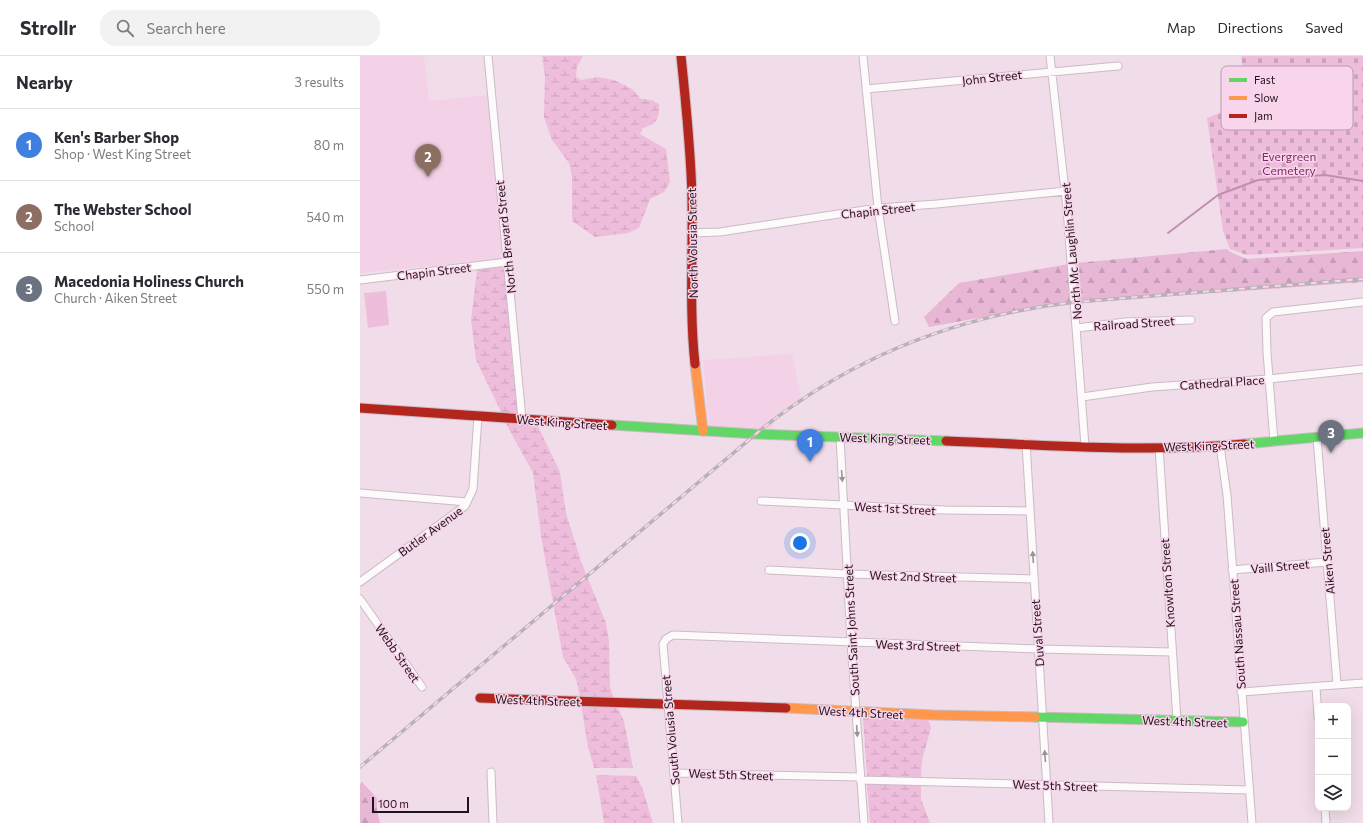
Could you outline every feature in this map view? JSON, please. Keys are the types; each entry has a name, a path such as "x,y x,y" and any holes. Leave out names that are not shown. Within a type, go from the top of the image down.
{"main road":[{"name":"North Volusia Street","path":"681,56 690,146 691,268 695,361 703,431"},
{"name":"West King Street","path":"360,408 755,434 1085,446 1220,446 1363,433"},
{"name":"West 4th Street","path":"480,698 934,715 1043,716 1243,722"}],"street":[{"name":"North Brevard Street","path":"488,56 522,419"},
{"path":"863,56 878,208 895,321"},
{"name":"North Mc Laughlin Street","path":"1050,56 1066,191 1085,446"},
{"name":"John Street","path":"866,90 1052,71 1118,66"},
{"name":"Chapin Street","path":"691,234 720,232 878,208 937,204 1066,191"},
{"name":"Chapin Street","path":"360,280 507,262"},
{"path":"1274,442 1265,320 1269,314 1273,312 1363,302"},
{"name":"Railroad Street","path":"1077,328 1126,322 1191,320"},
{"name":"Cathedral Place","path":"1082,397 1152,388 1269,379 1363,369"},
{"name":"Butler Avenue","path":"360,582 461,510 468,502 473,489 478,416"},
{"name":"South Saint Johns Street","path":"840,437 855,712 864,823"},
{"name":"Aiken Street","path":"1317,438 1337,684"},
{"name":"Duval Street","path":"1026,443 1049,823"},
{"name":"South Nassau Street","path":"1220,446 1227,495 1243,722 1252,823"},
{"name":"Knowlton Street","path":"1159,447 1176,720"},
{"path":"360,493 468,502"},
{"name":"West 1st Street","path":"761,502 944,510 1030,511"},
{"name":"Vaill Street","path":"1232,570 1327,562"},
{"name":"West 2nd Street","path":"769,570 848,574 1034,579"},
{"name":"Webb Street","path":"360,599 422,687"},
{"name":"West 3rd Street","path":"666,639 673,635 1038,649 1172,652"},
{"name":"South Volusia Street","path":"666,639 663,644 678,823"},
{"path":"1241,692 1363,683"},
{"path":"1316,687 1317,703"},
{"path":"491,772 493,823"},
{"name":"West 5th Street","path":"674,773 1249,790"},
{"path":"1325,811 1326,823"}],"shaded area":[{"path":"360,56 424,56 429,101 487,95 502,253 499,259 360,273"},
{"path":"792,354 801,397 774,421 772,431 709,427 703,360"}],"green space":[{"path":"542,56 583,56 577,67 576,77 581,80 597,77 614,80 632,89 641,99 652,100 659,104 657,120 643,128 640,134 666,149 670,182 664,192 650,199 639,228 628,233 595,237 572,221 572,177 569,163 552,140 544,117 545,76"},
{"name":"Evergreen Cemetery","path":"1241,56 1363,56 1363,248 1247,255 1230,249 1223,231 1207,118 1221,112 1221,130 1353,130 1353,66 1242,66"},
{"path":"1227,249 1230,252 1247,259 1363,251 1363,282 1079,303 1076,263"},
{"path":"1069,264 1072,304 1044,306 929,327 924,317 959,283"},
{"path":"504,266 510,325 512,365 518,415 502,414 476,360 471,320 477,270"},
{"path":"386,291 389,325 368,328 364,293"},
{"path":"505,422 537,424 560,472 566,513 582,564 606,623 609,641 610,687 614,699 580,697 576,679 563,657 541,536 533,473"},
{"path":"581,705 617,706 624,721 633,768 594,768 588,747"},
{"path":"863,718 928,719 931,728 922,760 921,777 867,776"},
{"path":"596,775 636,776 642,787 653,823 604,823"},
{"path":"362,782 377,798 377,811 380,823 360,823 360,784"},
{"path":"867,784 921,784 921,799 930,823 870,823"}],"waterway":[{"path":"1168,233 1218,195 1258,180 1325,175 1363,181"}],"railway":[{"path":"360,767 763,428 798,402 834,379 872,359 910,342 950,328 1033,308 1076,302 1363,279"}],"traffic: fast":[{"path":"612,425 755,434 946,441"},
{"path":"1244,444 1363,433"},
{"path":"1035,717 1243,722"}],"traffic: slow":[{"path":"695,364 703,431"},
{"path":"786,708 934,715 1035,717"}],"traffic: jam":[{"path":"681,56 688,128 691,181 692,302 695,364"},
{"path":"360,408 612,425"},
{"path":"946,441 1132,448 1207,447 1244,444"},
{"path":"480,698 786,708"}],"place":[{"name":"The Webster School","path":"428,177"},
{"name":"Macedonia Holiness Church","path":"1331,453"},
{"name":"Ken's Barber Shop","path":"810,462"}]}
